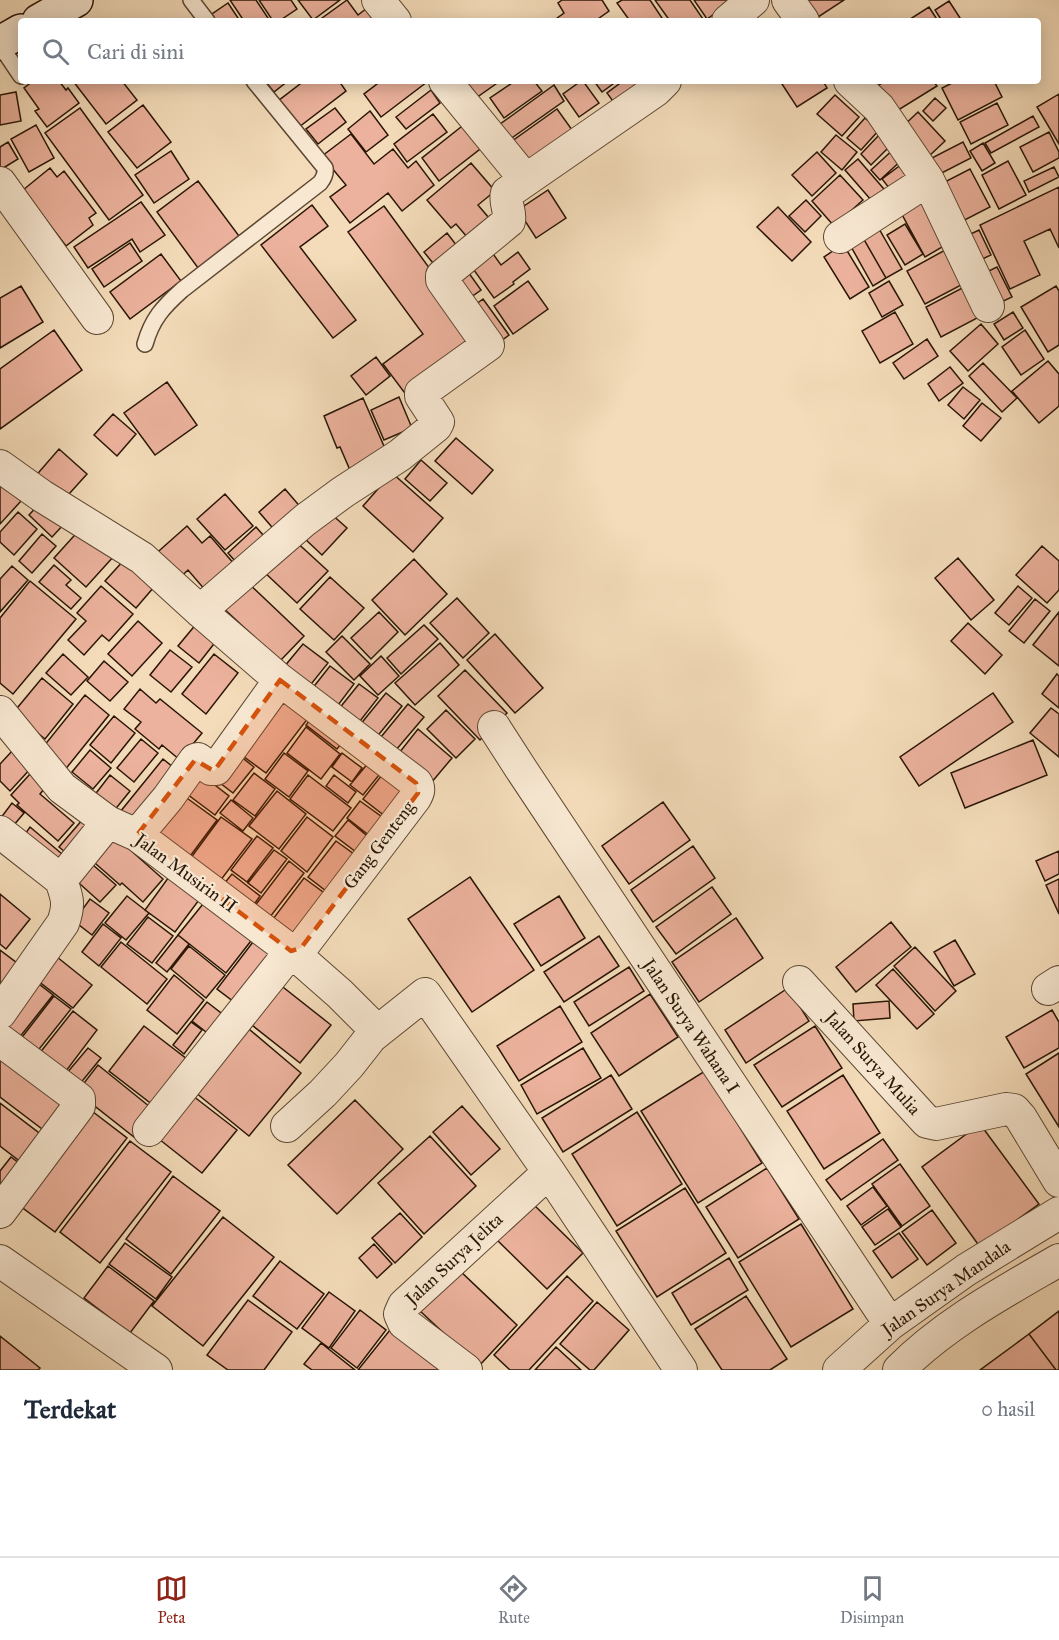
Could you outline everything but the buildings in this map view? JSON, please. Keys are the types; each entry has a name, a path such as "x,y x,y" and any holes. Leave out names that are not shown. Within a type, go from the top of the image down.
{"street":[{"path":"44,18 76,0"},
{"path":"378,0 393,18"},
{"path":"732,18 753,0"},
{"path":"788,0 801,18"},
{"path":"0,44 18,33"},
{"path":"447,84 525,179"},
{"path":"200,611 305,520 400,455 436,426 438,422 421,393 488,345 442,280 442,276 509,221 507,193 662,84"},
{"path":"853,84 879,108 928,180 988,306"},
{"path":"840,237 928,180"},
{"path":"0,183 97,318"},
{"name":"Gang Genteng","path":"0,466 42,496 142,558 280,680 419,786 415,798 332,909 301,948 291,951"},
{"path":"137,835 168,798 195,760 198,759 212,769 216,769 280,680"},
{"name":"Jalan Musirin II","path":"0,712 62,788 108,822 137,835 291,951 340,994 377,1031"},
{"name":"Jalan Surya Wahana I","path":"494,728 890,1324"},
{"path":"61,880 108,822"},
{"path":"0,832 61,880 68,899 67,913 63,922 0,1012"},
{"path":"149,1131 291,951"},
{"name":"Jalan Surya Mulia","path":"799,982 927,1122 936,1124 1006,1109 1014,1110 1059,1181"},
{"path":"287,1126 323,1093 377,1031 426,994 549,1172 681,1370"},
{"path":"0,1040 80,1102 0,1212"},
{"name":"Jalan Surya Jelita","path":"466,1370 404,1323 400,1314 404,1305 549,1172"},
{"name":"Jalan Surya Mandala","path":"839,1370 890,1324 966,1270 1059,1213"},
{"name":"Jalan Surya Mandala","path":"899,1370 960,1321 995,1297 1059,1260"},
{"path":"0,1261 156,1370"}],"lane":[{"path":"191,0 205,18"},
{"path":"0,44 18,71"},
{"path":"146,344 149,329 169,302 320,183 326,173 325,168 256,84"}],"highlighted area":[{"path":"280,680 416,783 418,793 301,948 291,951 137,835 195,760 214,771"}]}
